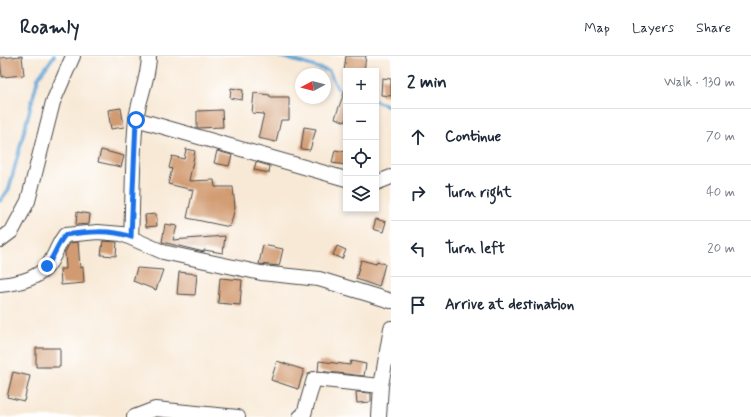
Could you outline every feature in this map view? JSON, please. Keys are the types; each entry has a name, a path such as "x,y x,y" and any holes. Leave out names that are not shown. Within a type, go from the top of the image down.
{"street":[{"path":"0,240 12,231 28,201 53,102 73,56"},
{"path":"131,237 136,120 142,89 149,67 149,56"},
{"path":"136,120 343,178"},
{"path":"379,182 391,177"},
{"path":"0,285 21,282 34,277 47,266 53,258 57,244 65,235 98,232 122,234 163,252 260,273 319,278 391,301"},
{"path":"378,417 391,328"},
{"path":"300,417 304,414 314,379 382,386"},
{"path":"134,417 156,409 238,417"}],"building":[{"path":"22,56 24,75 2,77 0,58"},
{"path":"346,56 366,56 364,68 344,68"},
{"path":"382,78 391,79 391,96 381,95"},
{"path":"231,88 243,90 242,100 230,98"},
{"path":"254,93 270,95 270,97 289,97 289,120 281,120 276,142 258,138 264,114 252,113"},
{"path":"343,96 343,121 335,118"},
{"path":"121,108 124,127 111,129 108,110"},
{"path":"222,110 223,127 197,128 197,111"},
{"path":"304,127 316,129 310,150 301,149"},
{"path":"186,149 195,151 189,181 214,180 215,187 233,187 235,208 230,227 187,218 193,190 168,184 172,169 169,168 172,156 184,159"},
{"path":"101,150 124,156 121,167 98,162"},
{"path":"335,150 343,151 343,165 332,163"},
{"path":"217,151 232,155 229,166 214,163"},
{"path":"256,162 270,166 269,173 254,170"},
{"path":"77,212 90,214 89,224 76,225"},
{"path":"156,214 157,226 146,227 145,215"},
{"path":"376,219 386,222 383,232 373,229"},
{"path":"165,224 177,226 173,240 225,236 223,253 204,250 204,252 162,242"},
{"path":"103,241 117,242 116,256 101,255"},
{"path":"78,242 80,268 83,267 84,283 61,285 60,269 66,269 65,252 70,243"},
{"path":"263,245 283,249 279,266 259,264"},
{"path":"337,246 346,250 342,259 333,255"},
{"path":"361,260 376,264 377,261 385,264 379,287 356,279"},
{"path":"137,268 163,270 156,290 133,281"},
{"path":"179,272 197,274 195,295 177,294"},
{"path":"220,278 242,280 240,305 218,303"},
{"path":"36,348 60,348 60,367 36,367"},
{"path":"277,361 304,370 298,389 271,380"},
{"path":"319,361 350,365 351,361 366,364 364,376 318,371"},
{"path":"13,372 30,376 24,401 7,397"},
{"path":"356,392 371,393 371,402 357,403"}],"waterway":[{"path":"0,201 9,189 38,78 54,56"},
{"path":"279,56 329,71 337,88 343,90"},
{"path":"379,102 391,107"}],"route":[{"path":"47,266 53,258 57,244 65,235 98,232 122,234 131,237 136,120"}]}
